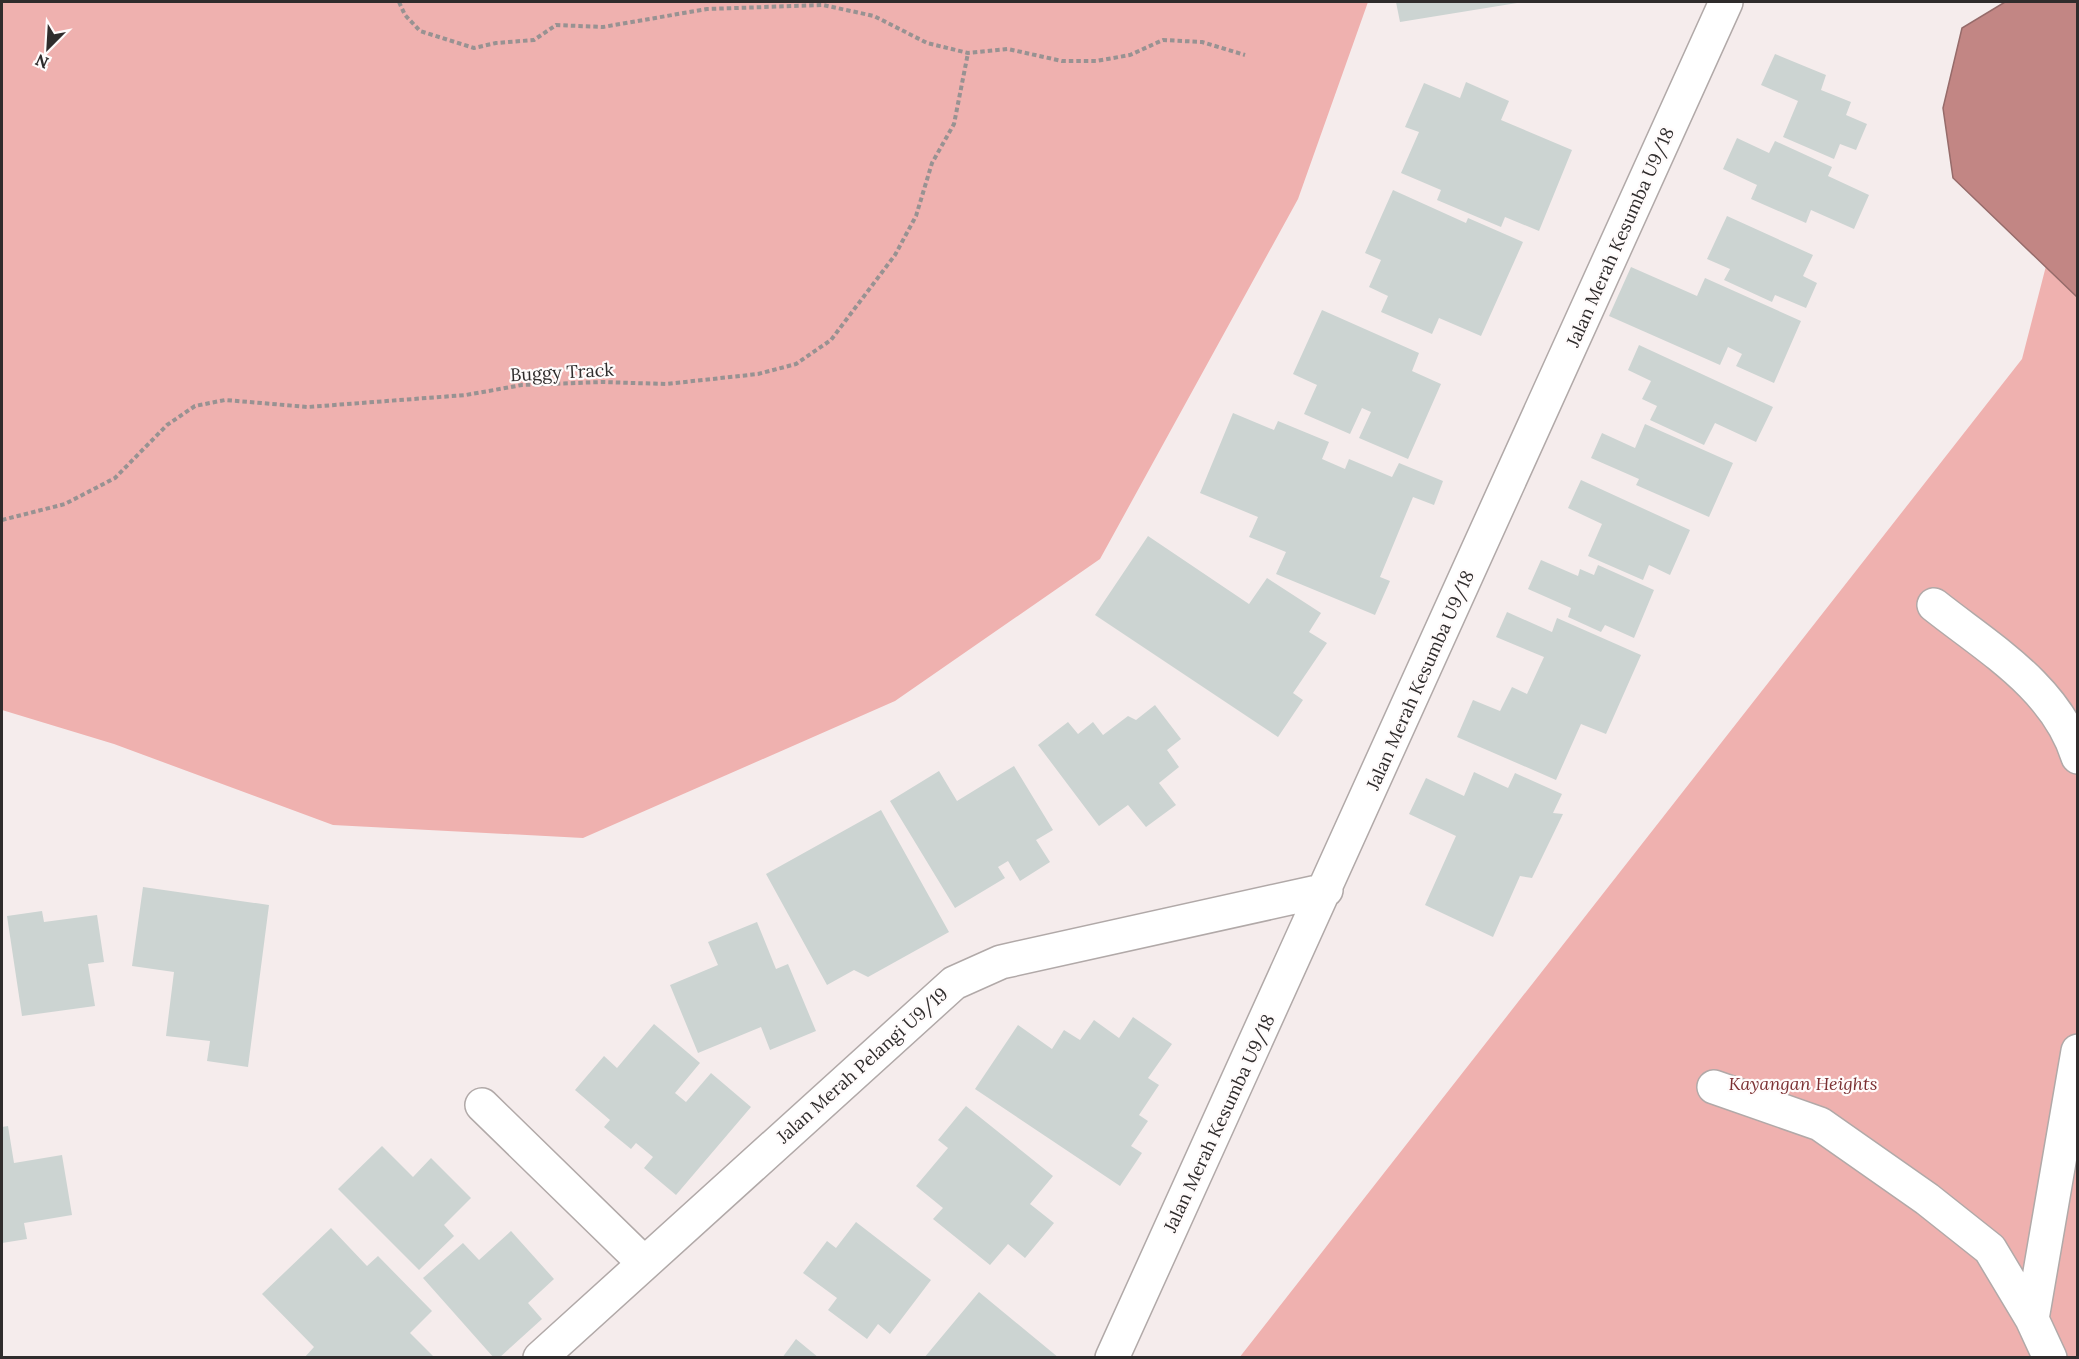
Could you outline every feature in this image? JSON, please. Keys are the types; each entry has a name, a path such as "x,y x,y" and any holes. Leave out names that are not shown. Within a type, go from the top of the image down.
{"street":[{"name":"Jalan Merah Kesumba U9/18","path":"1112,1358 1326,890 1726,2"},
{"path":"1934,605 2037,687 2071,735 2078,757"},
{"name":"Jalan Merah Pelangi U9/19","path":"540,1358 643,1262 954,983 1001,962 1326,890"},
{"path":"2032,1319 2078,1051"},
{"path":"1714,1087 1820,1124 1927,1199 1990,1249 2032,1319 2050,1358"},
{"path":"482,1105 643,1262"}],"path":[{"path":"399,2 405,15 420,32 474,48 496,43 534,40 556,25 603,27 707,9 823,6 874,16 927,43 968,53 1008,49 1062,61 1096,61 1130,55 1163,39 1202,42 1245,55"},
{"name":"Buggy Track","path":"2,520 65,504 115,478 167,424 195,406 225,400 308,407 466,395 522,385 602,382 666,384 758,374 796,364 831,340 895,255 916,216 932,163 954,124 968,53"}],"green space":[{"path":"2,2 1368,2 1298,199 1100,559 895,701 583,838 333,825 114,744 2,710"},
{"name":"Kayangan Heights","path":"2077,146 2077,1357 1239,1358 2022,359"}],"shaded area":[{"path":"2005,2 2077,2 2077,297 1953,178 1943,108 1962,28"}],"building":[{"path":"1396,2 1517,2 1517,3 1400,22"},
{"path":"1775,54 1826,75 1821,90 1851,102 1846,115 1867,124 1856,150 1840,144 1834,159 1783,137 1798,101 1761,85"},
{"path":"1466,82 1509,101 1501,120 1572,150 1539,231 1505,217 1501,227 1437,200 1441,190 1401,173 1419,132 1405,127 1424,83 1460,98"},
{"path":"1737,138 1769,153 1775,141 1832,167 1828,176 1869,195 1854,229 1811,210 1806,223 1751,199 1757,185 1723,169"},
{"path":"1393,190 1466,223 1468,218 1523,242 1481,336 1439,318 1432,334 1381,312 1388,296 1369,287 1381,260 1365,253"},
{"path":"1727,216 1813,255 1803,276 1817,283 1806,308 1775,295 1772,302 1724,280 1730,269 1707,259"},
{"path":"1631,267 1697,296 1705,278 1801,321 1774,383 1736,366 1742,354 1728,347 1720,365 1609,316"},
{"path":"1322,310 1419,353 1412,371 1441,384 1408,459 1359,438 1371,412 1362,408 1350,434 1304,414 1317,385 1293,374"},
{"path":"1639,345 1773,407 1756,442 1715,423 1704,445 1650,420 1657,406 1642,399 1651,381 1628,370"},
{"path":"1233,413 1274,430 1278,421 1329,442 1322,459 1345,469 1349,459 1392,477 1399,463 1443,481 1434,505 1413,497 1380,577 1390,581 1375,615 1276,574 1286,552 1249,537 1258,517 1200,493"},
{"path":"1645,424 1733,463 1709,517 1636,485 1639,479 1591,458 1602,433 1635,448"},
{"path":"1581,480 1690,530 1670,575 1649,565 1643,580 1588,556 1602,524 1568,508"},
{"path":"1148,536 1249,604 1267,578 1321,613 1309,632 1327,643 1293,693 1303,700 1278,737 1095,615"},
{"path":"1541,560 1578,576 1580,569 1594,575 1598,565 1654,590 1634,638 1605,625 1601,632 1568,617 1571,608 1528,589"},
{"path":"1507,612 1552,632 1557,618 1641,655 1606,734 1581,724 1556,780 1457,737 1473,700 1500,711 1512,687 1527,694 1544,657 1496,637"},
{"path":"1155,705 1181,739 1167,750 1179,767 1159,783 1176,805 1146,827 1128,805 1099,826 1038,745 1068,722 1078,734 1093,722 1103,735 1128,716 1136,720"},
{"path":"1014,766 1053,830 1036,840 1050,862 1020,881 1008,861 998,867 1005,878 955,908 890,801 939,771 957,801"},
{"path":"1474,772 1508,788 1515,773 1562,794 1553,813 1563,814 1532,878 1520,876 1493,937 1425,905 1456,836 1409,814 1426,778 1464,796"},
{"path":"881,810 949,932 868,977 854,970 827,985 766,874"},
{"path":"143,887 269,905 248,1067 207,1061 210,1041 166,1036 174,972 132,966"},
{"path":"42,911 44,922 97,915 104,962 88,964 95,1006 22,1016 7,916"},
{"path":"757,922 776,969 788,964 816,1031 770,1050 761,1027 698,1053 670,985 718,965 708,942"},
{"path":"1133,1017 1172,1044 1148,1078 1159,1085 1139,1115 1148,1121 1131,1146 1142,1153 1120,1186 975,1089 1018,1025 1052,1049 1064,1030 1080,1040 1094,1020 1119,1038"},
{"path":"654,1024 700,1063 675,1093 686,1102 711,1073 751,1107 676,1195 644,1168 653,1157 636,1143 631,1149 604,1127 610,1120 575,1090 604,1056 617,1068"},
{"path":"966,1106 1053,1176 1030,1204 1054,1223 1025,1258 1008,1244 990,1265 933,1219 943,1208 916,1186 948,1148 938,1140"},
{"path":"8,1126 14,1163 62,1155 72,1215 24,1223 27,1239 2,1243 2,1127"},
{"path":"382,1146 413,1177 431,1158 471,1198 444,1225 454,1236 419,1270 338,1189"},
{"path":"856,1222 931,1280 890,1334 878,1324 867,1339 828,1310 837,1298 803,1273 827,1241 836,1248"},
{"path":"331,1228 367,1266 378,1256 432,1311 410,1333 435,1358 304,1358 314,1347 262,1294"},
{"path":"511,1231 554,1279 528,1303 542,1319 499,1358 494,1358 423,1278 463,1243 479,1260"},
{"path":"979,1292 1059,1358 924,1358"},
{"path":"796,1339 819,1358 782,1358"}]}
